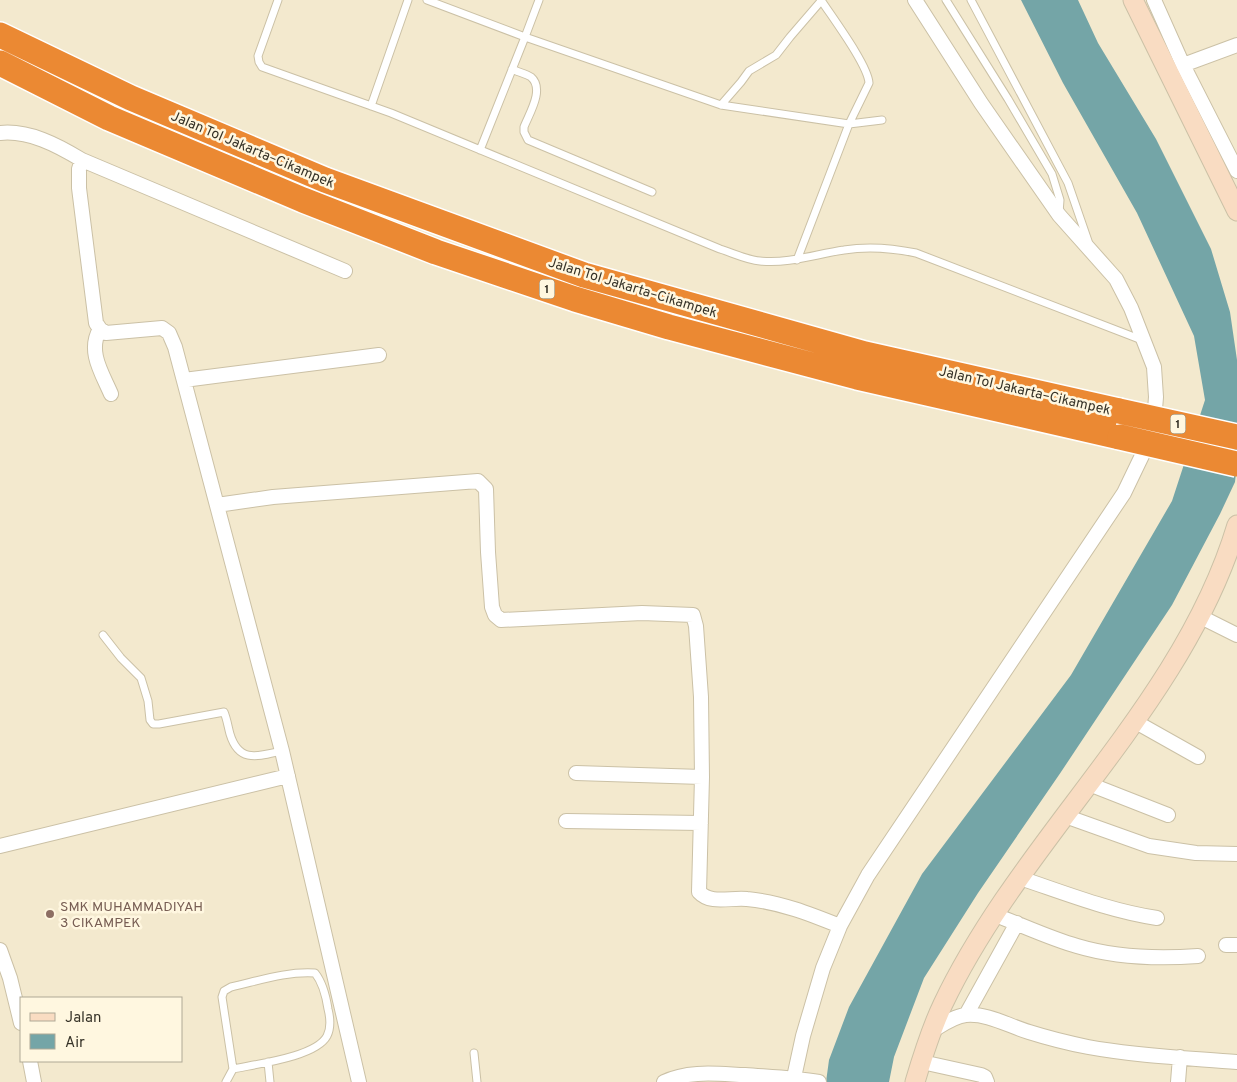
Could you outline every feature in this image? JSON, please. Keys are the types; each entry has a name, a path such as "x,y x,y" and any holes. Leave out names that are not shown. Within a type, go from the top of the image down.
{"highway":[{"name":"Jalan Tol Jakarta–Cikampek","path":"0,35 131,98 316,177 584,275 865,354 1237,437"},
{"name":"Jalan Tol Jakarta–Cikampek","path":"0,63 109,118 303,200 436,252 575,299 669,327 857,377 1237,464"}],"street":[{"path":"793,1080 805,1028 824,968 840,926 868,875 1124,493 1149,442 1154,422 1156,397 1154,367 1131,308 1116,279 1059,215 981,104 915,0"},
{"path":"1133,0 1237,211"},
{"path":"1154,0 1183,64 1237,171"},
{"path":"1183,64 1237,45"},
{"path":"0,133 26,134 82,160 345,270"},
{"path":"82,160 79,169 79,188 96,323 106,333 162,328 169,333 175,347 282,751 359,1082"},
{"path":"100,329 95,337 94,347 98,366 111,394"},
{"path":"184,380 379,355"},
{"path":"218,505 272,497 478,481 486,489 492,607 495,615 500,620 642,613 690,614 694,617 701,697 702,777 699,892 711,900 746,899 794,908 840,926"},
{"path":"915,1082 943,1004 965,962 1020,878 1134,721 1171,666 1234,544 1237,525"},
{"path":"1198,616 1237,635"},
{"path":"1134,721 1198,757"},
{"path":"576,773 702,777"},
{"path":"0,846 288,776"},
{"path":"1089,784 1168,815"},
{"path":"1065,816 1156,848 1196,853 1237,854"},
{"path":"566,821 701,823"},
{"path":"1020,878 1110,909 1128,914 1157,918"},
{"path":"995,915 1077,946 1103,952 1163,958 1198,956"},
{"path":"966,1015 1017,923"},
{"path":"0,950 10,978 20,1019"},
{"path":"932,1031 966,1015 990,1018 1028,1032 1088,1047 1237,1062"},
{"path":"1178,1082 1180,1057"},
{"path":"30,1062 34,1082"},
{"path":"922,1062 981,1076 987,1082"},
{"path":"664,1082 692,1074 813,1081"}],"lane":[{"path":"278,0 258,56 262,67 371,106 720,248 760,261 797,260 843,250 867,248 884,248 916,253 1145,341"},
{"path":"371,106 408,0"},
{"path":"427,0 525,37 721,105 849,124 882,120"},
{"path":"480,150 539,0"},
{"path":"721,105 749,71 776,55 821,0 862,63 869,79 867,87 849,124 797,260"},
{"path":"946,0 1008,98 1052,174 1060,200 1059,215"},
{"path":"971,0 1068,183 1092,254"},
{"path":"512,69 530,77 536,86 536,95 524,127 528,140 652,192"},
{"path":"104,635 141,678 148,701 150,720 153,724 221,711 225,713 231,737 240,752 254,757 282,751"},
{"path":"226,1082 233,1069 222,997 224,991 231,987 289,974 315,973 320,979 326,995 329,1013 328,1035 320,1044 302,1054 233,1069"},
{"path":"474,1053 478,1082"},
{"path":"268,1062 270,1082"}],"water":[{"path":"1021,0 1078,0 1098,43 1156,139 1211,249 1230,312 1237,360 1237,463 1235,482 1172,605 978,893 924,978 894,1057 889,1082 826,1082 829,1060 849,1007 922,874 1071,675 1172,501 1205,400 1194,336 1137,213 1063,83"}],"place":[{"name":"SMK MUHAMMADIYAH 3 CIKAMPEK","path":"50,914"}]}
